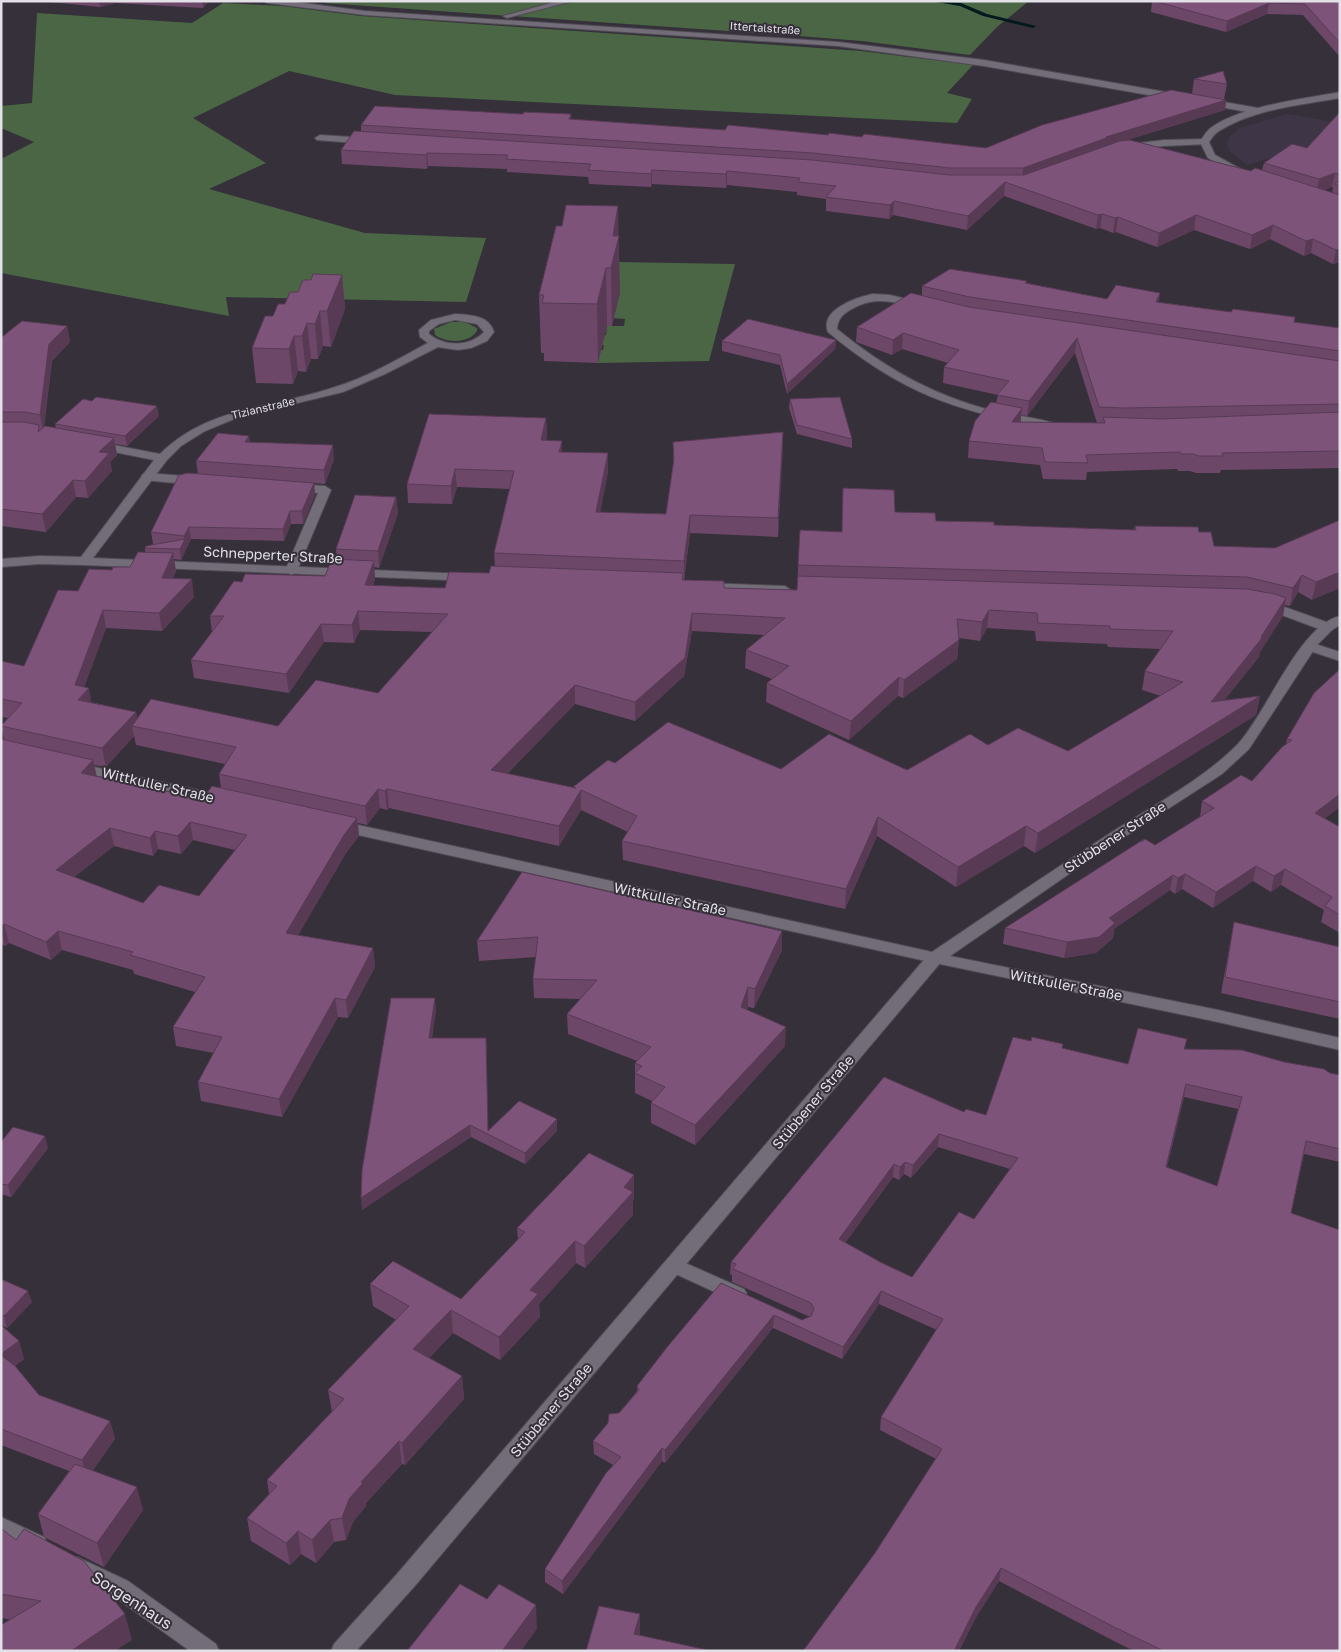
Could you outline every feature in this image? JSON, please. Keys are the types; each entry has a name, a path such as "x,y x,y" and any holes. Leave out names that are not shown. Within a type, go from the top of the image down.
{"street":[{"name":"Ittertalstraße","path":"267,1 365,13 838,44 984,63 1182,98"},
{"path":"491,20 570,1"},
{"path":"1250,176 1217,161 1208,153 1205,142 1207,134 1217,126 1258,111 1340,96"},
{"path":"1202,101 1258,111"},
{"path":"320,138 379,141"},
{"path":"1117,150 1164,143 1205,142"},
{"path":"933,308 883,297 859,299 838,313 832,320 832,330 876,366 923,392 972,410 1006,418 1063,426"},
{"name":"Tizianstraße","path":"84,562 162,458 184,438 218,420 239,412 326,394 363,379 435,344 454,346 474,344 487,336 488,328 484,323 466,318 450,318 434,322 424,330 424,336 435,344"},
{"path":"88,444 162,458"},
{"path":"147,477 206,481"},
{"path":"286,487 325,490 291,571"},
{"name":"Schnepperter Straße","path":"1,564 39,560 476,578"},
{"path":"693,586 801,590"},
{"path":"1252,602 1333,623"},
{"name":"Stübbener Straße","path":"342,1651 405,1581 935,958 1093,851 1217,771 1244,746 1309,646 1333,623"},
{"path":"1309,646 1340,657"},
{"name":"Wittkuller Straße","path":"58,763 237,803"},
{"name":"Wittkuller Straße","path":"322,822 935,958 1218,1016 1340,1044"},
{"path":"674,1265 751,1300"},
{"name":"Sorgenhaus","path":"1,1526 120,1588 208,1651"}],"shaded area":[{"path":"1287,114 1340,123 1340,160 1297,149 1247,165 1231,152 1227,144 1230,136 1240,128"}],"green space":[{"path":"327,1 1029,1 997,27 970,55 862,41 324,3"},
{"path":"223,3 282,6 361,16 861,51 973,65 947,93 972,99 957,123 395,95 289,71 193,118 266,163 209,189 365,233 486,238 466,302 226,297 229,316 1,273 1,159 34,142 1,128 1,106 32,103 37,13 192,23"},
{"path":"617,262 735,264 709,361 598,363 600,350 603,350 604,345 601,345 603,336 606,335 607,326 624,326 625,319 609,318 602,300 618,300"},
{"path":"451,322 465,322 477,328 477,331 469,338 457,341 445,340 435,335 434,329"}],"building":[{"path":"1154,1 1340,1 1340,43 1305,4 1269,3 1227,21"},
{"path":"1223,71 1227,84 1194,79"},
{"path":"1171,90 1226,100 1106,137 1109,137 1023,168 950,168 813,153 361,125 375,106 523,114 524,112 571,114 569,119 725,130 728,125 828,135 829,133 862,137 864,134 986,148 1042,125"},
{"path":"1340,112 1340,178 1339,174 1335,173 1319,179 1264,163 1292,144 1307,148"},
{"path":"354,131 812,160 950,175 1024,175 1120,141 1130,140 1251,171 1255,168 1340,195 1340,249 1336,250 1313,239 1306,241 1273,225 1252,235 1196,215 1159,233 1118,217 1098,215 1005,182 968,216 894,201 890,205 826,197 836,186 798,182 800,178 727,171 726,174 652,170 651,174 588,170 591,164 506,159 508,155 427,153 426,155 341,150"},
{"path":"566,205 618,206 613,236 619,236 611,268 606,268 597,304 542,303 544,295 539,295 556,226 562,226"},
{"path":"950,269 1027,281 1025,283 1107,299 1116,285 1160,293 1156,302 1231,312 1233,309 1295,317 1294,322 1340,328 1340,351 970,297 922,286"},
{"path":"313,274 342,275 327,311 320,311 315,324 307,323 302,336 294,336 289,349 252,348 265,316 273,316 278,304 285,304 290,292 298,292 303,280 311,280"},
{"path":"911,293 969,307 1340,361 1340,404 1099,407 1077,338 1029,401 997,395 1009,381 944,367 959,350 903,333 893,340 857,327"},
{"path":"748,319 836,340 787,384 780,355 722,341"},
{"path":"22,321 67,326 49,344 40,415 25,412 1,412 2,337"},
{"path":"96,397 157,406 125,436 55,424 83,399 92,401"},
{"path":"840,397 852,439 797,425 790,399"},
{"path":"991,402 1022,408 1012,422 1105,423 1103,417 1161,419 1340,412 1340,451 1222,453 1223,456 1199,456 1181,454 1180,452 1086,455 1088,463 1045,462 1042,448 969,441 975,421"},
{"path":"429,414 546,418 541,440 562,441 559,452 608,453 596,512 666,514 674,459 673,442 783,432 778,518 690,515 684,561 494,553 514,471 455,469 451,486 407,484"},
{"path":"1,422 24,422 39,425 38,432 45,426 114,438 99,452 109,453 85,481 73,480 42,514 1,509"},
{"path":"218,433 249,436 245,442 333,445 324,470 196,461"},
{"path":"188,473 314,483 302,511 290,511 283,529 189,527 184,536 151,532 179,475"},
{"path":"843,488 894,490 895,512 935,513 936,521 994,522 994,525 1136,530 1135,526 1198,527 1199,532 1211,532 1214,546 1275,548 1340,520 1340,572 1316,582 1302,575 1293,588 1247,577 798,565 800,530 842,532"},
{"path":"355,495 396,497 378,551 336,549"},
{"path":"185,539 180,549 145,548 146,546"},
{"path":"138,552 173,553 162,578 192,579 159,613 103,610 75,685 89,688 78,700 136,712 102,748 1,726 22,703 1,699 1,661 24,666 58,590 78,591 89,569 112,570 113,567 130,567"},
{"path":"332,559 374,561 365,585 445,588 449,572 489,573 491,566 683,573 682,580 724,581 724,588 797,590 798,576 1247,589 1286,598 1262,638 1211,702 1260,696 1038,833 1026,826 958,867 878,817 846,889 622,841 637,816 581,790 559,826 387,789 385,791 378,789 365,806 219,774 236,747 132,726 151,699 278,726 316,680 378,693 448,614 358,611 352,625 321,624 286,674 191,660 224,616 210,616 234,581 242,582 245,574 325,576","holes":["989,610 1037,613 1038,623 1110,626 1110,629 1173,631 1145,671 1183,682 1068,751 1018,728 988,745 970,734 907,770 829,734 781,769 668,722 615,763 608,760 573,787 576,788 491,770 575,685 635,702 685,658 692,613 785,618 746,650 789,666 767,683 851,721 899,677 904,680 959,640 957,619 982,622"]},
{"path":"1340,669 1340,794 1315,813 1340,827 1340,915 1325,906 1332,897 1285,869 1274,876 1256,866 1216,892 1185,874 1178,878 1173,875 1109,918 1115,923 1099,937 1067,942 1005,928 1144,839 1141,842 1145,839 1155,845 1214,808 1202,801 1241,775 1252,781 1282,747 1292,740 1287,739 1314,693"},
{"path":"1,739 93,760 81,773 203,799 212,786 357,818 344,835 286,933 373,948 346,1000 335,998 279,1099 198,1082 222,1037 173,1027 205,977 130,955 133,952 58,931 46,942 4,924 1,927","holes":["190,822 247,835 199,896 159,885 143,903 56,870 110,828 150,838 155,831 178,836"]},
{"path":"522,872 782,931 755,989 748,987 741,1007 786,1027 695,1125 651,1103 665,1087 635,1073 642,1066 635,1063 651,1047 567,1014 597,980 533,979 538,937 477,941"},
{"path":"1234,922 1340,947 1340,1002 1225,977"},
{"path":"391,998 435,998 429,1038 486,1038 488,1131 519,1101 557,1119 525,1153 470,1125 361,1198 362,1170"},
{"path":"1138,1028 1187,1039 1184,1049 1242,1050 1284,1062 1324,1069 1330,1073 1340,1075 1340,1149 1306,1141 1291,1213 1340,1230 1340,1651 1164,1651 1001,1568 976,1607 954,1651 803,1651 875,1553 942,1449 881,1417 943,1319 881,1291 843,1347 774,1315 665,1450 662,1448 562,1581 545,1569 606,1473 621,1457 593,1441 608,1423 609,1414 619,1413 639,1390 637,1386 721,1283 802,1320 811,1316 814,1309 811,1303 733,1269 736,1264 731,1262 884,1077 964,1112 966,1109 986,1115 1013,1037 1031,1041 1032,1037 1063,1044 1062,1048 1128,1064","holes":["1186,1084 1242,1097 1217,1186 1166,1167","939,1134 1018,1158 974,1219 959,1212 912,1277 839,1239 894,1164 900,1167 905,1162 913,1165"]},
{"path":"13,1127 45,1136 8,1185 1,1184 1,1142"},
{"path":"589,1153 634,1175 624,1187 633,1192 584,1246 575,1241 530,1290 538,1294 499,1337 451,1310 413,1349 462,1376 402,1443 399,1441 361,1482 363,1483 349,1499 342,1518 330,1520 312,1540 298,1531 286,1543 247,1518 277,1486 267,1480 344,1399 328,1390 409,1306 370,1284 393,1261 461,1299 525,1232 517,1228"},
{"path":"1,1279 28,1291 4,1316 1,1315"},
{"path":"1,1325 19,1341 1,1354"},
{"path":"1,1355 15,1366 39,1395 110,1421 82,1460 1,1429"},
{"path":"75,1464 137,1487 97,1543 38,1514"},
{"path":"2,1529 16,1540 24,1529 84,1561 125,1614 71,1651 1,1651 1,1625 41,1601 1,1594"},
{"path":"460,1584 487,1599 499,1584 536,1605 502,1651 407,1651"},
{"path":"599,1606 640,1614 634,1634 712,1651 586,1651"}],"waterway":[{"path":"932,1 961,5 985,15 1033,26"}]}
